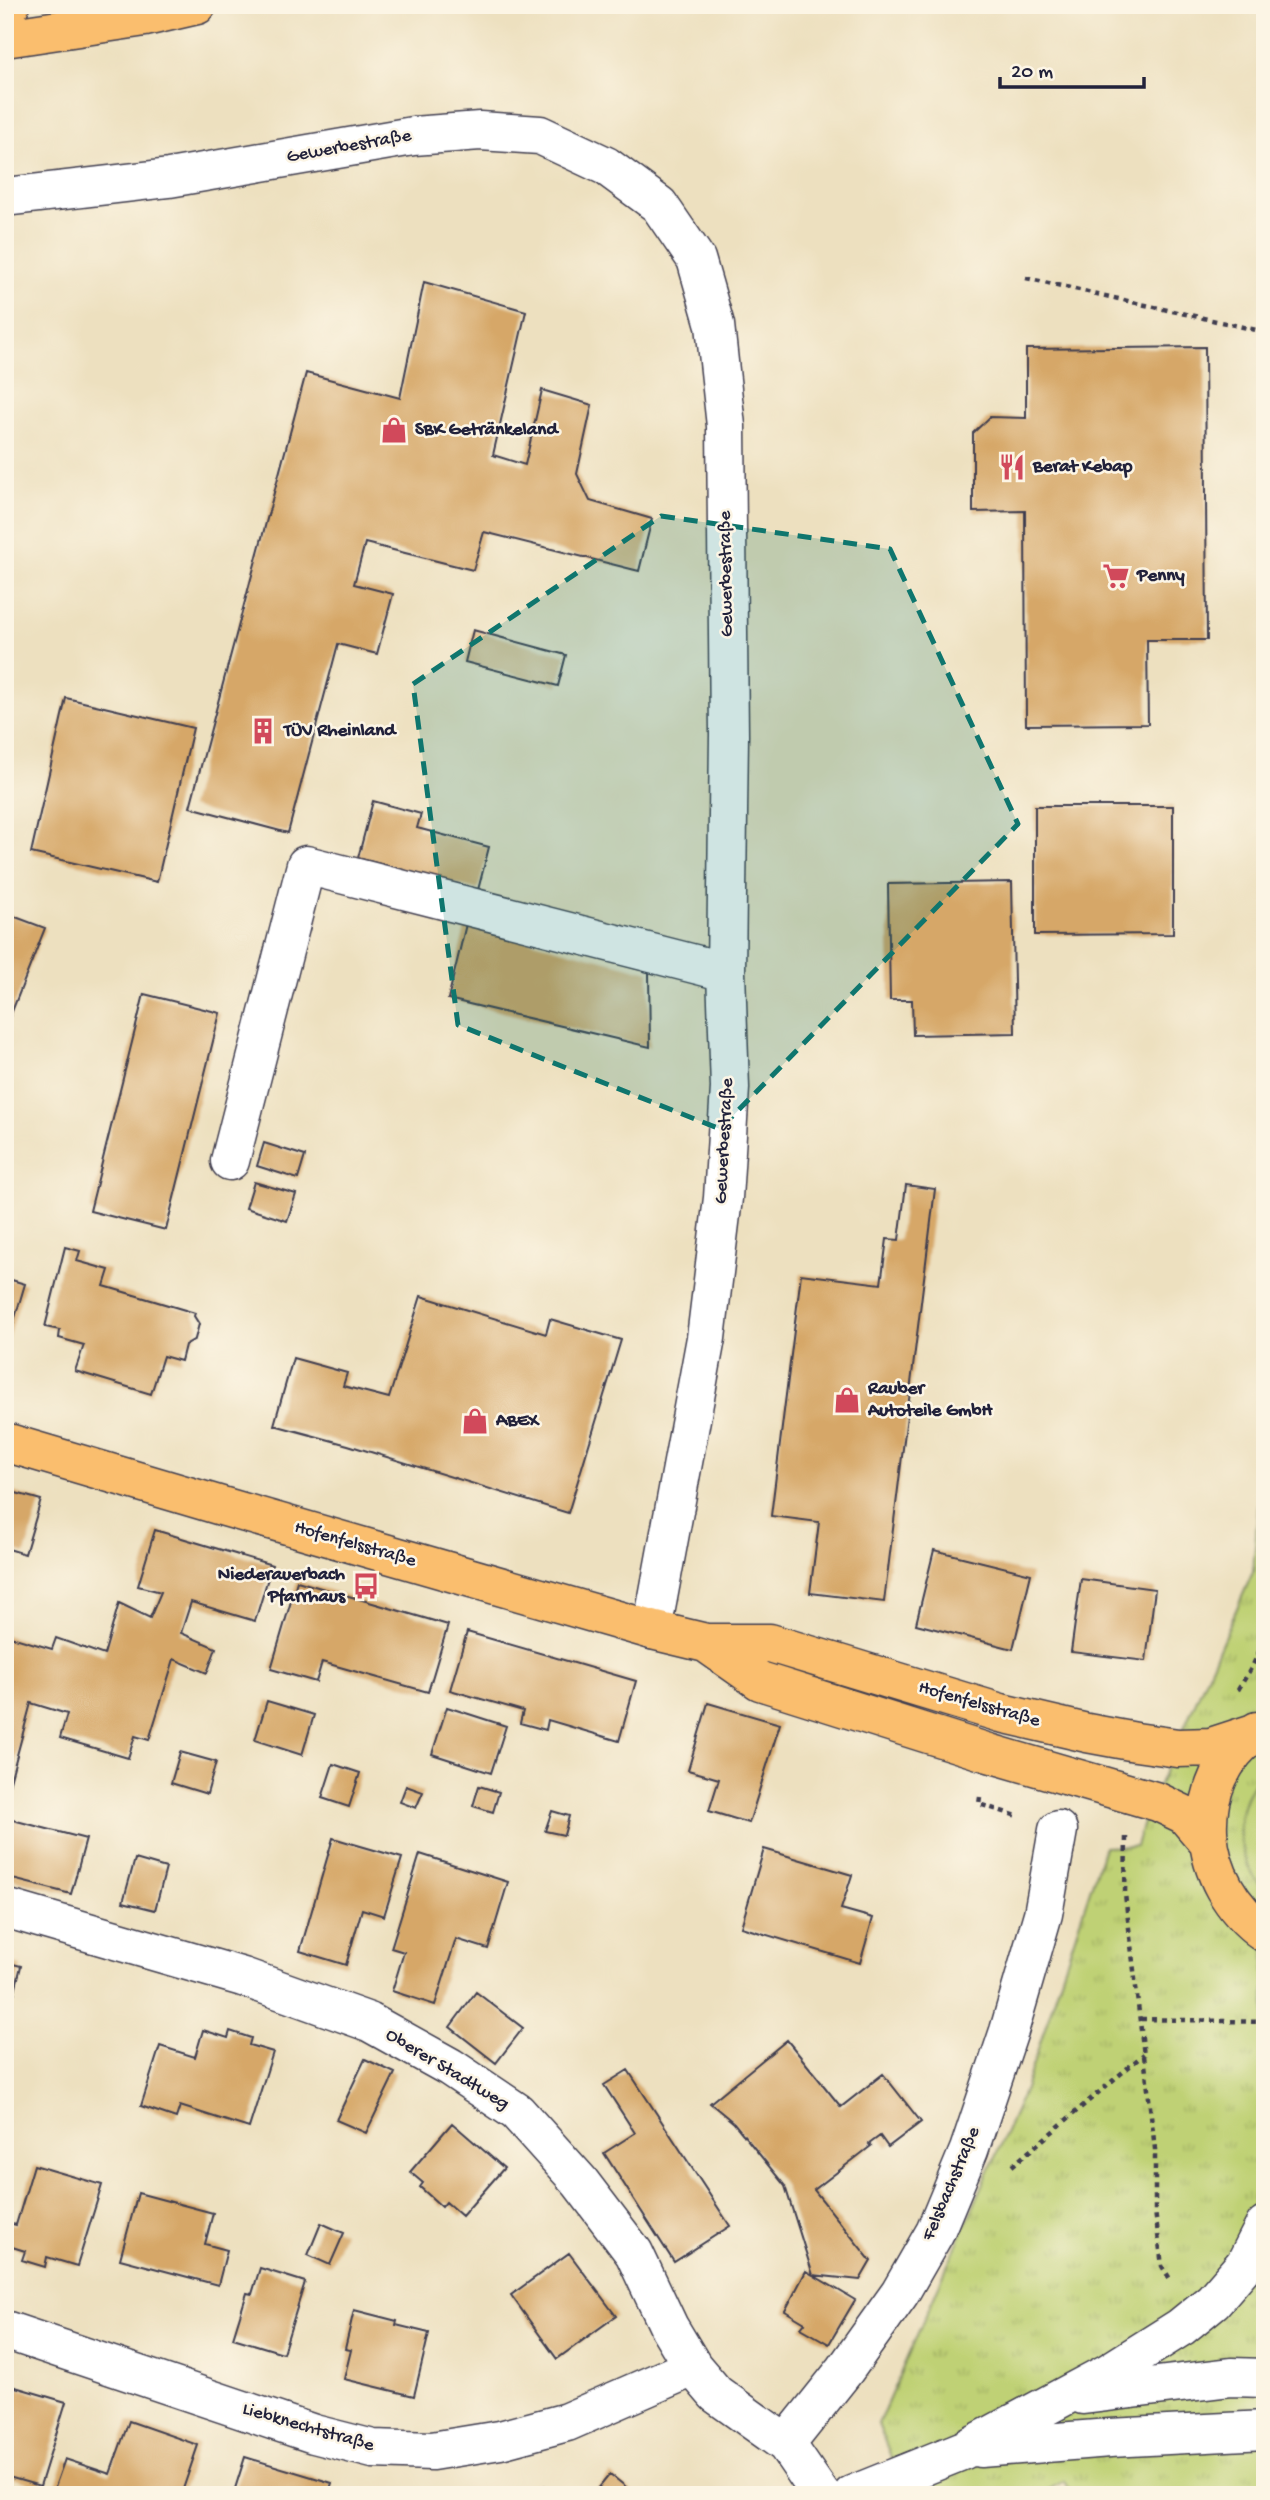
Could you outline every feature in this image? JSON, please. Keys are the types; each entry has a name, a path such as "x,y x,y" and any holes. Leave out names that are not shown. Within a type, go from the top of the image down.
{"main road":[{"path":"5,38 145,17 197,5"},
{"name":"Hofenfelsstraße","path":"5,1442 652,1630 706,1643 770,1643 1001,1713 1087,1733 1178,1748 1211,1747 1259,1730"},
{"name":"Hofenfelsstraße","path":"706,1643 760,1681 1158,1802 1185,1815 1208,1842"},
{"path":"1259,1730 1237,1749 1214,1790 1207,1814 1208,1842 1214,1867 1226,1892 1242,1915 1264,1934"}],"street":[{"name":"Gewerbestraße","path":"5,197 169,178 413,136 480,131 540,135 606,166 659,205 696,259 715,325 726,426 729,734 726,972 730,1088 723,1198 706,1338 652,1630"},
{"path":"230,1161 306,864 726,972"},
{"name":"Felsbachstraße","path":"786,2444 845,2370 892,2304 935,2232 969,2150 1009,2031 1043,1914 1058,1830"},
{"name":"Oberer Stadtweg","path":"5,1908 256,1982 369,2022 450,2067 516,2112 580,2182 634,2253 669,2327 693,2367 716,2394 786,2444"},
{"path":"852,2495 964,2450 1108,2373 1181,2327 1203,2309 1245,2264 1265,2225"},
{"name":"Liebknechtstraße","path":"5,2330 314,2434 373,2449 432,2451 500,2440 567,2422 693,2367"},
{"path":"1060,2398 1231,2377 1265,2378"},
{"path":"964,2450 1110,2438 1265,2430"},
{"path":"786,2444 821,2495"}],"path":[{"path":"1026,278 1265,332"},
{"path":"1231,1701 1253,1665 1265,1638"},
{"path":"1128,1793 1125,1894 1155,2149 1155,2211 1162,2266 1177,2289 1203,2309"},
{"path":"1141,2019 1265,2022"},
{"path":"1009,2169 1145,2053"}],"highlighted area":[{"path":"661,516 890,549 1018,824 720,1129 458,1025 413,684"}],"green space":[{"path":"1265,1419 1265,2495 1071,2495 1064,2481 1039,2495 906,2495 878,2424 1025,2089 1104,1847 1136,1846 1144,1818 1253,1572"},
{"path":"1265,1768 1265,1892 1246,1861 1240,1830 1246,1799"}],"building":[{"name":"SBK Getränkeland","path":"424,282 526,311 493,455 525,465 542,390 592,405 577,474 590,501 652,519 639,571 484,532 473,570 365,543 354,584 393,594 377,654 338,644 288,833 190,807 306,373 400,398"},
{"name":"Penny","path":"1205,347 1207,640 1147,640 1148,724 1026,725 1025,511 973,512 973,433 990,417 1026,418 1026,349"},
{"path":"473,630 566,655 558,686 465,662"},
{"path":"66,698 193,728 157,882 31,853"},
{"path":"373,801 421,814 417,828 489,847 478,890 358,858"},
{"path":"1035,806 1173,806 1173,934 1035,935"},
{"path":"1012,882 1015,1033 913,1035 912,1000 890,1000 888,884"},
{"path":"5,913 45,928 5,1029"},
{"path":"466,924 649,972 650,1047 448,999"},
{"path":"144,994 220,1013 166,1230 90,1211"},
{"path":"264,1143 305,1156 298,1179 257,1166"},
{"path":"254,1182 296,1194 287,1221 246,1208"},
{"name":"Rauber Autoteile GmbH","path":"906,1185 935,1189 884,1602 810,1593 819,1522 771,1516 801,1274 881,1284 887,1239 899,1240"},
{"path":"65,1247 80,1251 77,1261 109,1270 104,1286 195,1313 199,1324 195,1339 185,1345 181,1361 163,1356 151,1394 75,1371 84,1345 59,1338 60,1330 45,1327"},
{"path":"5,1278 25,1284 6,1348 5,1348"},
{"name":"ABEX","path":"421,1296 546,1334 550,1319 621,1340 568,1513 274,1425 293,1358 347,1373 343,1386 389,1398"},
{"path":"5,1490 41,1500 25,1554 5,1548"},
{"path":"155,1530 272,1565 255,1621 191,1602 181,1633 216,1648 207,1673 174,1659 149,1740 135,1736 128,1758 60,1738 67,1714 31,1703 9,1785 5,1784 5,1635 52,1649 56,1638 104,1655 119,1603 150,1618 161,1592 138,1586"},
{"path":"934,1550 1031,1574 1013,1649 916,1624"},
{"path":"1081,1579 1155,1589 1146,1661 1071,1652"},
{"path":"297,1581 448,1625 428,1692 322,1662 316,1682 271,1669"},
{"path":"467,1632 636,1681 619,1741 548,1720 546,1730 520,1723 523,1711 450,1690"},
{"path":"267,1701 314,1715 302,1755 255,1740"},
{"path":"708,1703 780,1724 749,1823 709,1811 719,1779 688,1770"},
{"path":"447,1707 506,1726 491,1773 432,1754"},
{"path":"180,1752 216,1762 207,1794 171,1783"},
{"path":"333,1764 360,1773 349,1807 322,1798"},
{"path":"406,1786 423,1792 416,1808 400,1802"},
{"path":"479,1786 499,1792 493,1812 473,1806"},
{"path":"552,1811 569,1816 564,1835 545,1831"},
{"path":"5,1818 86,1839 71,1894 5,1877"},
{"path":"333,1838 402,1858 384,1916 362,1909 346,1965 300,1951"},
{"path":"764,1849 852,1875 841,1909 873,1918 860,1963 741,1927"},
{"path":"420,1854 508,1882 488,1949 456,1939 435,2005 392,1991 404,1952 391,1948"},
{"path":"135,1859 166,1868 155,1910 123,1902"},
{"path":"5,1962 21,1966 6,2027 5,2027"},
{"path":"476,1992 523,2028 496,2063 450,2027"},
{"path":"203,2030 228,2038 230,2031 251,2038 249,2045 273,2052 249,2128 180,2106 176,2118 141,2106 160,2046 195,2057"},
{"path":"787,2040 841,2107 883,2074 921,2122 888,2147 880,2136 814,2190 871,2261 860,2280 813,2275 785,2186 734,2123 710,2103"},
{"path":"365,2059 395,2073 366,2133 336,2120"},
{"path":"628,2070 730,2226 674,2262 604,2153 635,2133 604,2085"},
{"path":"452,2123 504,2168 462,2216 446,2202 442,2207 420,2187 423,2183 410,2172"},
{"path":"34,2165 102,2185 77,2266 47,2257 45,2267 22,2260 25,2251 9,2246 5,2257 5,2222 16,2225"},
{"path":"138,2193 213,2213 205,2244 227,2250 218,2285 120,2259"},
{"path":"321,2223 344,2233 330,2265 308,2255"},
{"path":"569,2253 616,2316 557,2359 511,2295"},
{"path":"260,2268 305,2282 283,2353 233,2338 247,2293 252,2294"},
{"path":"806,2271 855,2300 829,2344 801,2328 805,2323 785,2311"},
{"path":"354,2310 429,2333 414,2396 344,2379 351,2350 345,2349"},
{"path":"5,2384 66,2402 40,2486 5,2476"},
{"path":"129,2421 198,2445 181,2495 52,2495 65,2459 110,2474"},
{"path":"245,2457 332,2483 328,2495 233,2495"},
{"path":"610,2474 636,2495 593,2495"},
{"path":"545,2486 555,2495 538,2495"},
{"path":"576,2488 584,2495 570,2495"}],"place":[{"name":"SBK Getränkeland","path":"394,430"},
{"name":"Berat Kebap","path":"1012,467"},
{"name":"Penny","path":"1116,576"},
{"name":"TÜV Rheinland","path":"263,731"},
{"name":"Rauber Autoteile GmbH","path":"847,1400"},
{"name":"ABEX","path":"475,1421"},
{"name":"Niederauerbach Pfarrhaus","path":"366,1586"}]}
